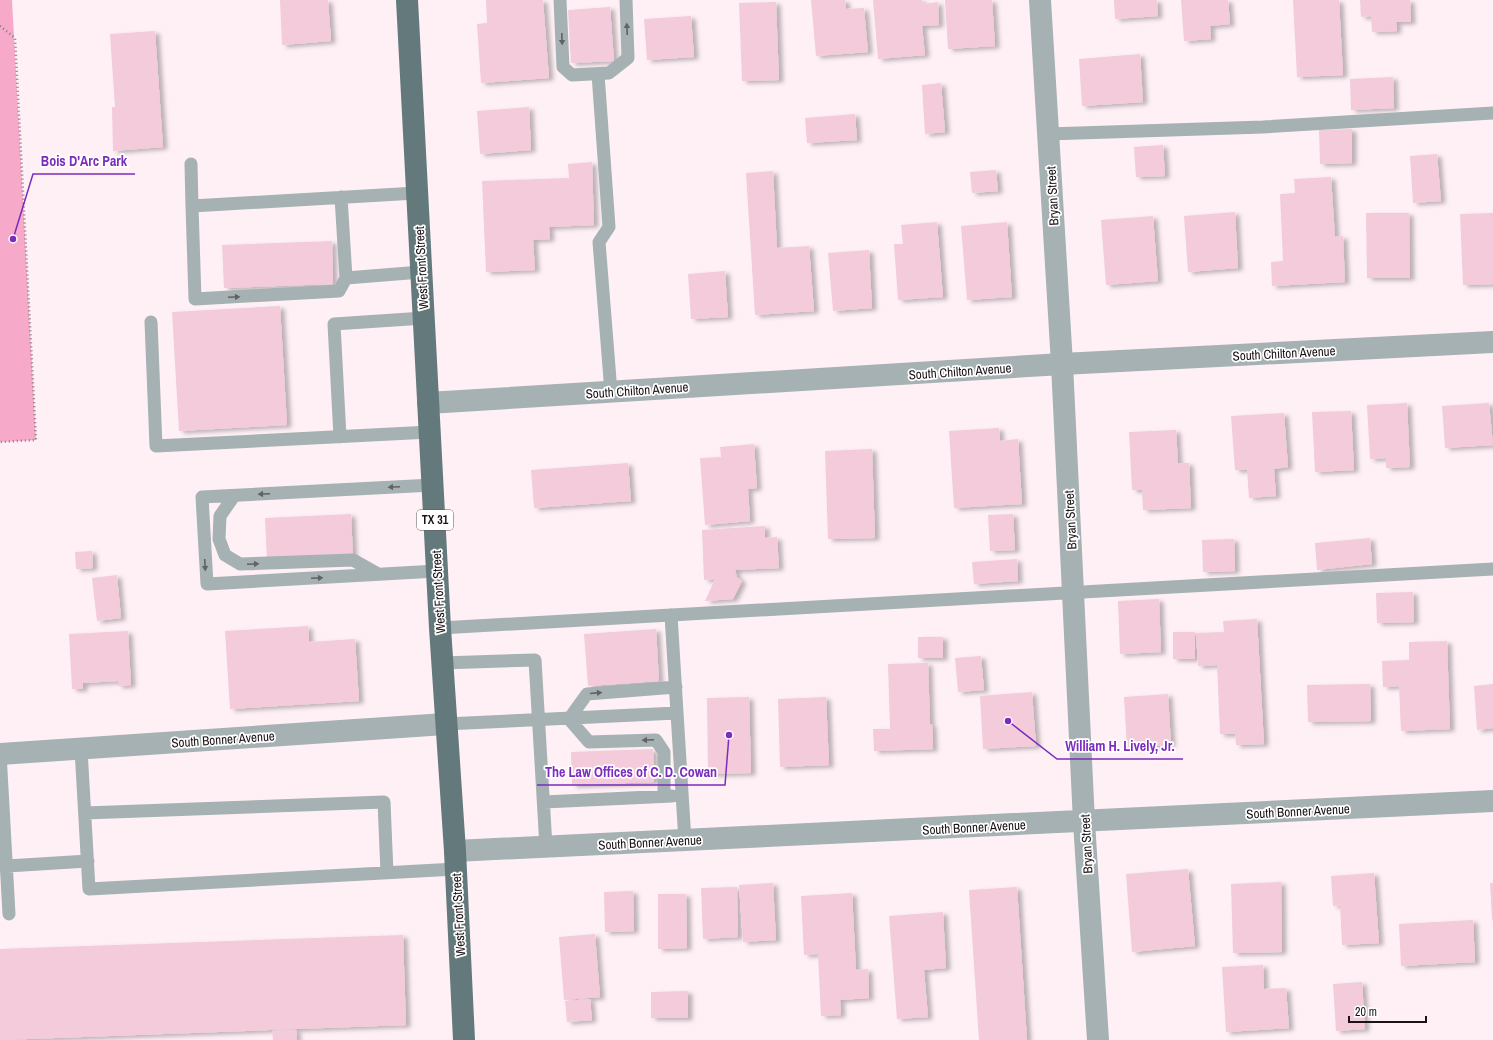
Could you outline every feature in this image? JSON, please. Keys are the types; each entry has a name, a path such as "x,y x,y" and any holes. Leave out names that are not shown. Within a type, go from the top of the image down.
{"main road":[{"name":"West Front Street","path":"407,0 445,724 455,860 464,1040"}],"street":[{"name":"Bryan Street","path":"1040,0 1062,364 1084,822 1098,1040"},
{"name":"South Chilton Avenue","path":"428,403 1062,364 1493,342"},
{"name":"South Bonner Avenue","path":"0,754 445,724"},
{"name":"South Bonner Avenue","path":"455,860 546,847 1493,801"}],"lane":[{"path":"560,0 563,67 572,75 609,73 628,58 626,0"},
{"path":"598,74 609,227 599,242 611,392"},
{"path":"1048,134 1263,127 1493,112"},
{"path":"191,164 195,299 339,291 346,278 341,197"},
{"path":"192,206 416,193"},
{"path":"346,278 421,272"},
{"path":"340,437 334,324 424,318"},
{"path":"151,322 156,446 430,432"},
{"path":"433,485 202,497 206,584 437,571"},
{"path":"234,496 220,516 219,539 225,555 240,564 353,560 378,574"},
{"path":"440,628 1493,568"},
{"path":"671,615 685,841"},
{"path":"442,663 535,660 546,847"},
{"path":"569,719 587,694 676,687"},
{"path":"445,724 677,713"},
{"path":"569,719 589,742 656,740 664,752 664,796"},
{"path":"81,748 89,889 387,873 455,860"},
{"path":"0,754 9,914"},
{"path":"544,802 682,796"},
{"path":"85,813 384,802 387,873"},
{"path":"7,866 88,861"}],"path":[{"path":"0,26 15,38 36,440 0,442"}],"shaded area":[{"path":"0,0 12,0 36,440 0,442"}],"building":[{"path":"280,0 328,0 331,41 282,45"},
{"path":"486,0 543,0 549,78 481,83 477,24 487,23"},
{"path":"811,0 845,0 846,9 864,8 868,52 816,56"},
{"path":"873,0 922,0 923,4 938,2 939,25 922,26 925,55 878,59"},
{"path":"945,0 992,0 995,46 948,49"},
{"path":"1114,0 1157,0 1158,16 1115,19"},
{"path":"1181,0 1228,0 1230,24 1210,26 1211,39 1184,41"},
{"path":"1293,0 1339,0 1343,75 1297,77"},
{"path":"1360,0 1410,0 1411,22 1396,22 1397,31 1372,32 1371,16 1361,17"},
{"path":"776,2 779,80 742,81 739,3"},
{"path":"610,7 614,61 571,63 568,10"},
{"path":"691,16 694,57 647,60 644,19"},
{"path":"155,31 163,147 113,151 112,107 115,107 110,34"},
{"path":"1140,54 1143,102 1082,106 1079,59"},
{"path":"1393,77 1394,108 1351,110 1350,79"},
{"path":"941,83 945,132 925,134 922,85"},
{"path":"529,107 531,150 480,154 477,111"},
{"path":"855,114 857,140 807,143 805,118"},
{"path":"1352,129 1352,163 1320,164 1319,130"},
{"path":"1163,145 1165,176 1136,177 1134,147"},
{"path":"1437,154 1441,201 1413,203 1410,156"},
{"path":"592,162 594,225 549,227 550,239 533,240 535,270 486,272 482,181 569,178 568,164"},
{"path":"996,170 998,191 972,193 970,172"},
{"path":"773,171 777,248 809,246 814,311 755,315 746,173"},
{"path":"1331,177 1335,237 1343,236 1345,282 1272,286 1271,262 1283,261 1280,194 1295,193 1294,179"},
{"path":"1235,212 1238,268 1188,272 1184,216"},
{"path":"1366,213 1409,213 1410,278 1367,278"},
{"path":"1493,213 1493,284 1463,285 1460,214"},
{"path":"1153,216 1158,281 1106,285 1101,220"},
{"path":"937,222 943,297 898,300 894,244 903,244 901,225"},
{"path":"1007,222 1012,297 967,300 961,226"},
{"path":"332,241 333,284 224,288 222,245"},
{"path":"869,250 872,308 833,311 828,253"},
{"path":"725,271 728,317 691,319 688,274"},
{"path":"280,306 287,425 179,431 172,312"},
{"path":"1407,403 1410,467 1386,468 1386,458 1370,459 1367,405"},
{"path":"1489,403 1493,445 1445,448 1442,406"},
{"path":"1351,411 1354,470 1315,472 1312,412"},
{"path":"1284,413 1288,467 1274,469 1276,496 1249,498 1247,470 1235,470 1231,416"},
{"path":"999,428 1000,441 1018,439 1022,504 954,508 949,431"},
{"path":"1176,430 1178,463 1189,463 1191,508 1143,510 1142,490 1132,490 1129,432"},
{"path":"754,444 757,488 748,489 750,521 705,525 700,458 721,457 720,447"},
{"path":"872,449 875,538 828,539 825,451"},
{"path":"628,463 631,501 534,508 531,470"},
{"path":"351,514 353,557 267,561 265,518"},
{"path":"1013,514 1015,550 990,551 988,515"},
{"path":"765,526 765,538 777,537 779,568 735,570 737,577 742,581 733,599 705,601 715,579 704,580 702,530"},
{"path":"1370,538 1372,564 1317,570 1315,543"},
{"path":"1234,539 1235,571 1203,572 1202,540"},
{"path":"92,551 93,568 76,569 75,552"},
{"path":"1017,559 1018,581 974,584 972,562"},
{"path":"117,575 121,618 97,621 92,578"},
{"path":"1413,592 1414,622 1377,623 1376,593"},
{"path":"1159,599 1161,652 1120,654 1118,601"},
{"path":"1257,619 1264,744 1236,745 1235,734 1220,734 1217,665 1198,666 1196,633 1224,632 1223,621"},
{"path":"308,626 309,642 355,639 359,701 230,709 225,631"},
{"path":"656,629 659,681 588,686 584,634"},
{"path":"128,631 131,685 118,686 118,681 83,683 83,689 72,689 69,634"},
{"path":"1173,632 1195,632 1195,659 1173,659"},
{"path":"918,637 943,637 943,658 918,658"},
{"path":"1447,641 1450,729 1401,731 1399,686 1383,687 1382,661 1409,660 1409,642"},
{"path":"981,656 984,690 958,692 955,658"},
{"path":"928,663 930,724 932,724 933,749 874,751 873,729 890,729 888,664"},
{"path":"1370,684 1371,721 1308,722 1307,685"},
{"path":"1493,684 1493,728 1477,730 1474,686"},
{"path":"1032,692 1036,746 983,749 980,696"},
{"path":"1168,694 1171,745 1127,748 1124,697"},
{"path":"749,697 751,773 708,774 707,698"},
{"path":"826,697 829,765 780,767 778,699"},
{"path":"653,749 654,782 572,785 571,752"},
{"path":"1188,869 1195,946 1132,952 1126,874"},
{"path":"1374,873 1379,943 1342,945 1340,905 1333,906 1331,876"},
{"path":"1281,882 1282,952 1233,953 1231,884"},
{"path":"773,883 776,940 743,942 739,885"},
{"path":"1490,883 1493,883 1493,920 1492,920"},
{"path":"737,887 738,937 703,939 701,888"},
{"path":"1017,887 1027,1040 979,1040 969,890"},
{"path":"633,891 634,931 605,932 604,892"},
{"path":"852,893 856,970 868,969 869,998 840,1000 841,1015 821,1016 818,954 804,955 801,896"},
{"path":"658,894 686,894 687,948 658,949"},
{"path":"943,912 946,968 924,970 928,1017 897,1019 889,916"},
{"path":"1473,920 1475,962 1401,966 1399,924"},
{"path":"595,934 600,997 564,1000 559,937"},
{"path":"403,935 406,1025 0,1040 0,949"},
{"path":"1263,965 1264,989 1286,988 1289,1028 1226,1032 1222,967"},
{"path":"1362,982 1365,1029 1336,1031 1333,984"},
{"path":"688,991 688,1018 651,1018 651,992"},
{"path":"590,999 592,1020 567,1022 565,1001"},
{"path":"296,1030 297,1040 273,1040 272,1031"}],"place":[{"name":"Bois D'Arc Park","path":"13,239"},
{"name":"William H. Lively, Jr.","path":"1008,721"},
{"name":"The Law Offices of C. D. Cowan","path":"729,735"}]}
